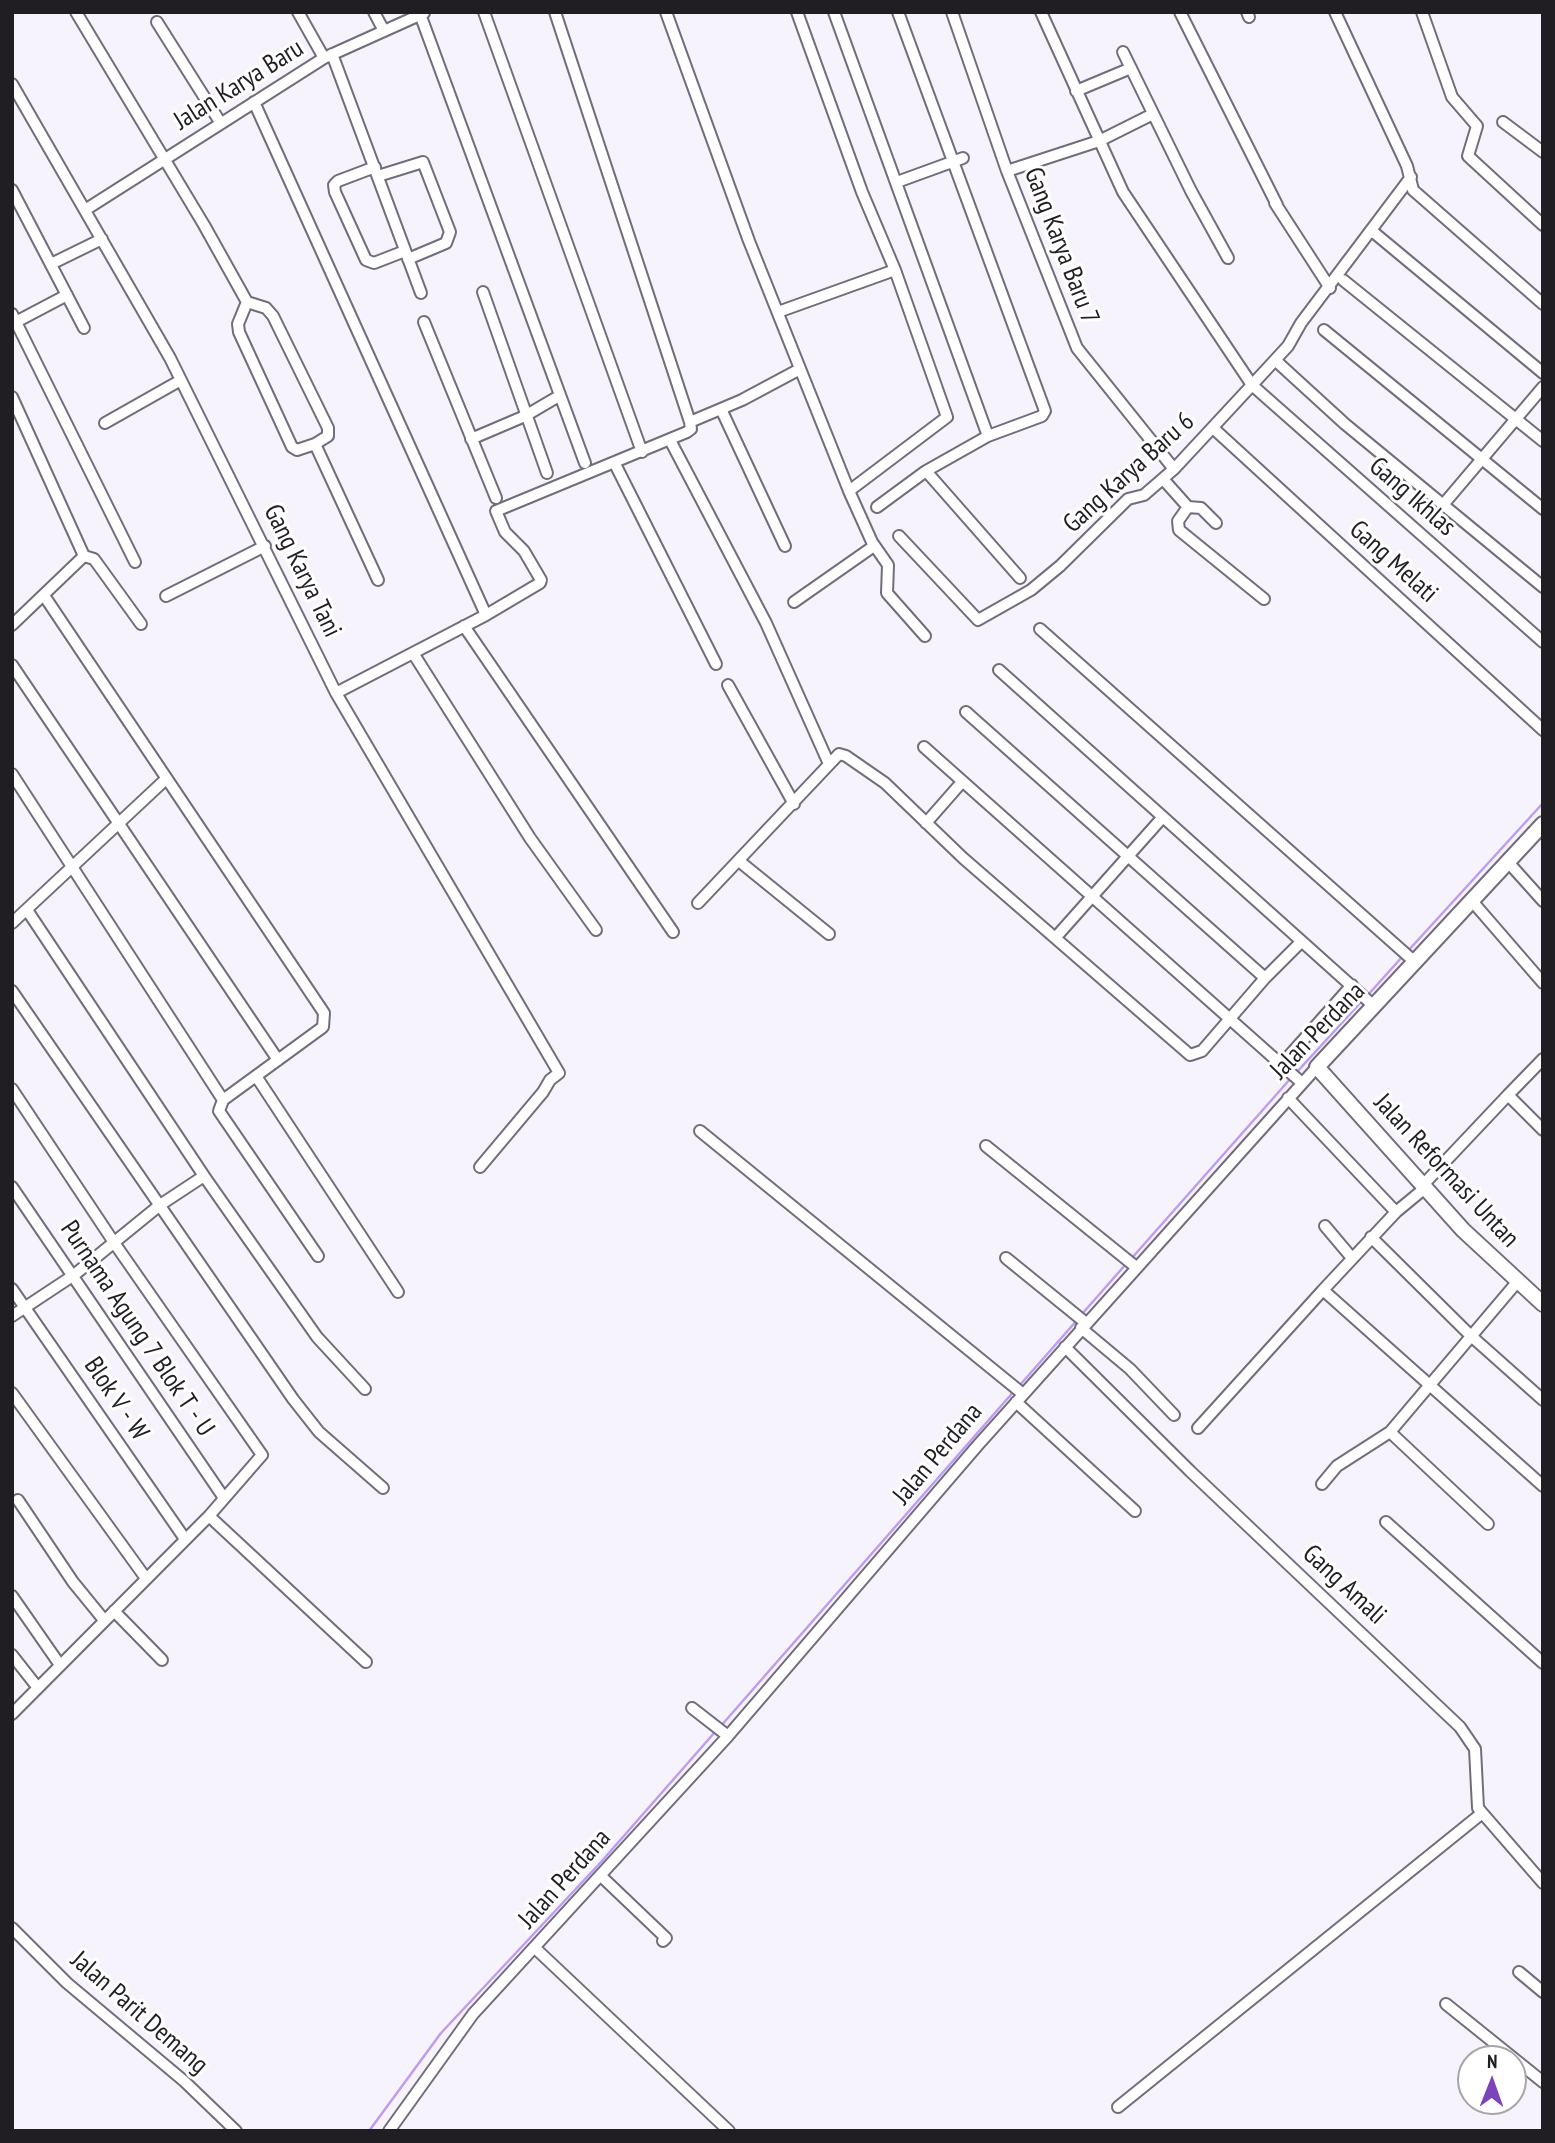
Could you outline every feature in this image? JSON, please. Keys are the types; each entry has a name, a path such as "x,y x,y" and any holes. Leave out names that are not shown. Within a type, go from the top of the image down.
{"street":[{"path":"76,12 247,302 270,312 328,428 328,436 315,444 297,450 292,447 239,332 238,324 247,302"},
{"path":"298,12 328,56 376,171 421,293"},
{"path":"374,12 384,31"},
{"path":"484,12 642,452"},
{"path":"336,693 486,615 541,582 520,545 505,532 496,511 615,464 689,430 690,422 555,12"},
{"path":"666,12 800,369 849,491 874,546 888,565 887,593 925,636"},
{"path":"797,12 862,192 895,270 947,417 849,491"},
{"path":"834,12 988,436"},
{"path":"877,506 926,471 988,436 1042,416 1045,411 958,160 898,12"},
{"name":"Gang Karya Baru 7","path":"952,12 1007,172 1077,348 1174,469"},
{"path":"1041,12 1098,141 1136,213 1252,385"},
{"path":"1180,12 1276,204 1330,288"},
{"path":"1335,12 1416,193 1543,304"},
{"path":"1422,12 1452,97 1477,126 1470,146 1470,159 1543,225"},
{"path":"422,13 585,463"},
{"name":"Jalan Karya Baru","path":"85,210 328,56 422,13"},
{"path":"157,22 220,122"},
{"path":"1123,52 1228,258"},
{"path":"1076,91 1131,68"},
{"name":"Gang Karya Tani","path":"12,84 181,380 336,693 559,1073 550,1080 480,1167"},
{"path":"254,102 486,615"},
{"path":"1007,172 1098,141 1153,114"},
{"path":"1503,122 1543,152"},
{"path":"897,182 958,160"},
{"path":"423,162 450,232 446,243 368,263 334,185 338,181 376,171 423,162"},
{"name":"Gang Karya Baru 6","path":"899,536 978,620 1031,590 1060,566 1128,499 1144,495 1174,469 1276,361 1411,177"},
{"path":"12,190 84,328"},
{"path":"1372,231 1543,373"},
{"path":"51,264 102,239"},
{"path":"778,312 895,270"},
{"path":"1343,280 1543,441"},
{"path":"483,292 547,473"},
{"path":"68,295 14,320 135,562"},
{"path":"424,322 496,498"},
{"path":"1324,330 1543,509"},
{"path":"1276,361 1442,506 1543,587"},
{"path":"690,422 800,369"},
{"path":"105,423 181,380"},
{"name":"Gang Ikhlas","path":"1252,385 1543,642"},
{"path":"1442,506 1543,387"},
{"path":"471,439 525,416 559,396"},
{"path":"12,397 84,556 94,559 141,624"},
{"path":"721,409 785,545"},
{"name":"Gang Melati","path":"1213,428 1543,730"},
{"path":"670,440 766,623 829,764"},
{"path":"315,444 378,580"},
{"path":"615,464 716,664"},
{"path":"926,471 1020,578"},
{"path":"1163,479 1188,507 1200,508 1216,523"},
{"path":"1188,507 1178,521 1179,530 1264,599"},
{"path":"166,596 265,546"},
{"path":"794,602 874,546"},
{"path":"12,625 45,597 84,556"},
{"path":"45,597 324,1013 323,1027 223,1100 219,1111 318,1256"},
{"path":"464,626 673,932"},
{"path":"1040,629 1410,957"},
{"path":"413,653 530,838 596,930"},
{"path":"12,665 278,1060"},
{"path":"999,670 1372,1004"},
{"path":"728,685 794,804"},
{"path":"966,712 1265,978"},
{"path":"924,747 1089,897 1292,1074 1354,987"},
{"path":"698,903 839,754 846,755 885,783 926,823 1190,1055 1202,1051 1265,978 1301,942"},
{"path":"12,774 223,1100"},
{"path":"12,923 166,779"},
{"path":"926,823 962,782"},
{"path":"1056,937 1162,818"},
{"name":"Jalan Perdana","path":"389,2131 473,2014 601,1876 722,1730 1018,1393 1065,1347 1288,1098 1292,1074 1317,1067 1410,957 1472,901 1543,824"},
{"path":"739,862 829,934"},
{"path":"1507,862 1543,901"},
{"path":"1472,901 1543,983"},
{"path":"27,910 204,1176 317,1337 365,1389"},
{"path":"12,991 242,1328 319,1432 383,1488"},
{"path":"1198,1428 1371,1237 1424,1187 1543,1059"},
{"name":"Jalan Reformasi Untan","path":"1317,1067 1463,1230 1543,1304"},
{"path":"256,1076 398,1292"},
{"path":"12,1089 115,1244 261,1451 261,1458 209,1516 183,1537 12,1714"},
{"path":"1508,1095 1543,1130"},
{"path":"1288,1098 1396,1212"},
{"path":"701,1131 1018,1393 1135,1511"},
{"path":"986,1146 1135,1266"},
{"path":"12,1317 74,1275 160,1205 204,1176"},
{"name":"Purnama Agung 7 Blok T - U","path":"12,1187 224,1498"},
{"path":"1325,1226 1352,1258"},
{"path":"1371,1237 1470,1335 1543,1400"},
{"path":"1006,1258 1130,1369 1174,1415"},
{"path":"1322,1484 1337,1466 1390,1432 1518,1281"},
{"name":"Blok V - W","path":"12,1289 183,1537"},
{"path":"1323,1290 1543,1486"},
{"name":"Gang Amali","path":"1065,1347 1191,1472 1460,1727 1475,1749 1478,1808 1481,1814"},
{"path":"12,1392 145,1577"},
{"path":"1390,1432 1488,1524"},
{"path":"18,1500 73,1582 104,1620"},
{"path":"209,1516 366,1662"},
{"path":"1386,1522 1543,1663"},
{"path":"12,1596 60,1665"},
{"path":"114,1611 162,1660"},
{"path":"12,1655 38,1688"},
{"path":"692,1708 722,1730"},
{"path":"1118,2107 1481,1814 1543,1883"},
{"path":"601,1876 666,1938 663,1941"},
{"name":"Jalan Parit Demang","path":"12,1928 67,1983 184,2081 236,2131"},
{"path":"535,1948 729,2131"},
{"path":"1519,1972 1543,1992"},
{"path":"1446,2004 1543,2082"}],"waterway":[{"path":"1407,952 1543,803"},
{"path":"1367,996 1402,957"},
{"path":"1296,1073 1362,1001"},
{"path":"1131,1259 1291,1078"},
{"path":"1082,1314 1126,1264"},
{"path":"1020,1385 1078,1319"},
{"path":"720,1727 1015,1390"},
{"path":"369,2131 441,2033 601,1862 715,1732"}]}
